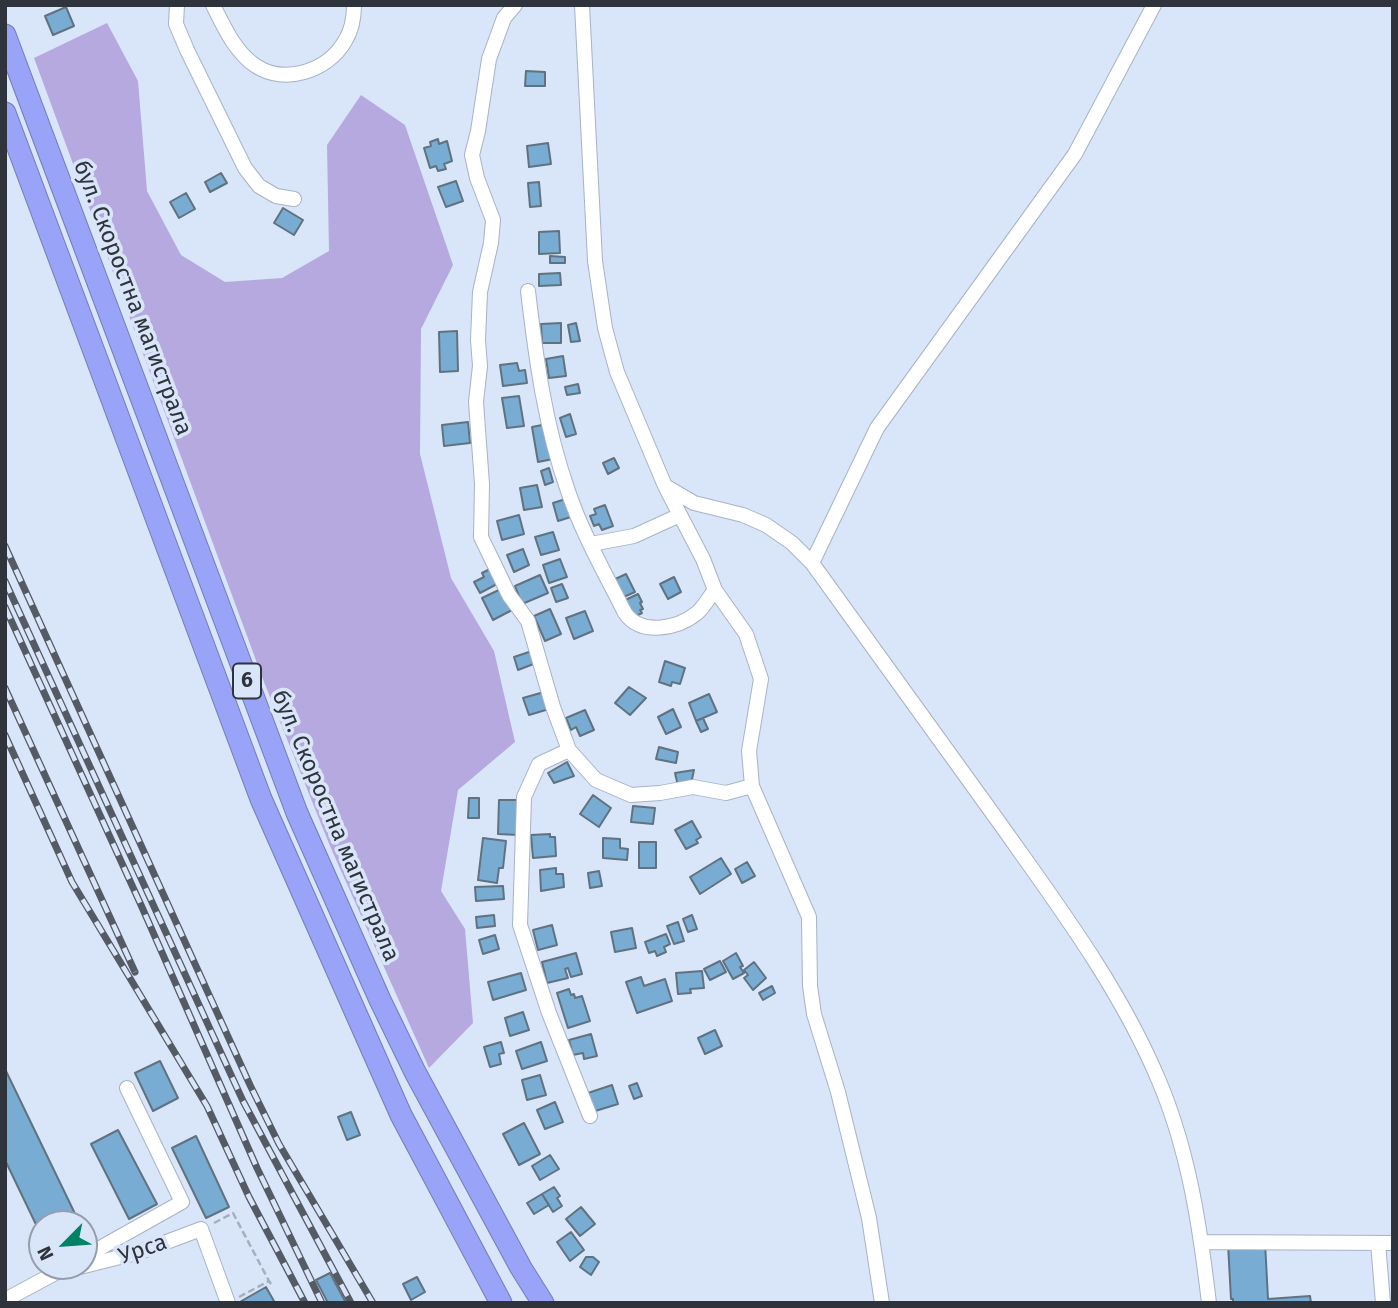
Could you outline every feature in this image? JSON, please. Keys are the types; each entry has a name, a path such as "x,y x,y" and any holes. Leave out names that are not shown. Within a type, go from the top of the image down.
{"highway":[{"name":"бул. Скоростна магистрала","path":"5,35 297,813 415,1072 521,1268 543,1303"},
{"name":"6","path":"5,113 261,799 401,1115 502,1303"}],"street":[{"path":"177,5 176,24 245,168 259,186 276,196 294,199"},
{"path":"213,5 245,58 257,67 282,75 306,72 332,57 344,44 354,20 355,5"},
{"path":"515,5 504,18 489,59 472,155 477,178 493,220 479,304 480,366 476,401 482,484 481,537 509,595 528,621 553,708 569,750 596,780 631,794 660,793 693,787 726,793 752,786"},
{"path":"582,5 596,261 606,328 617,372 665,486 703,559 715,590 746,634 761,679 749,751 752,786 809,917 810,986 814,1014 838,1092 869,1218 882,1303"},
{"path":"813,563 877,428 1075,154 1154,5"},
{"path":"528,291 537,373 568,493 625,613 631,621 640,626 662,628 681,622 698,612 715,590"},
{"path":"665,486 694,503 743,515 766,525 792,543 813,563 1076,930 1123,1005 1160,1082 1185,1155 1202,1241 1209,1303"},
{"path":"591,544 634,536 680,515"},
{"path":"569,750 539,764 524,797 520,925 549,1013 590,1116"},
{"path":"98,1249 182,1202 127,1088"},
{"name":"Урса","path":"98,1262 140,1252 201,1229 228,1303"},
{"path":"1202,1241 1385,1243 1383,1303"},
{"name":"Урса","path":"5,1300 41,1280"}],"path":[{"path":"215,1222 233,1213 270,1282 244,1294"}],"shaded area":[{"path":"107,23 138,81 147,191 181,255 225,282 282,278 329,251 327,145 361,95 405,125 453,265 421,329 420,454 451,578 494,651 515,742 458,790 441,891 465,929 473,1023 429,1068 330,846 264,682 34,58"}],"building":[{"path":"66,7 74,26 53,35 45,16"},
{"path":"526,71 545,72 545,86 525,86"},
{"path":"438,139 439,144 447,141 452,161 444,164 446,169 438,171 436,166 430,168 424,148 431,146 430,142"},
{"path":"548,143 551,164 529,167 527,146"},
{"path":"221,173 227,183 210,192 205,182"},
{"path":"456,181 463,201 446,207 438,187"},
{"path":"539,182 541,206 530,207 528,183"},
{"path":"186,193 195,209 179,218 170,202"},
{"path":"283,208 303,220 294,235 274,223"},
{"path":"559,231 560,253 539,254 539,232"},
{"path":"550,256 565,257 565,263 550,263"},
{"path":"560,273 561,285 539,286 539,274"},
{"path":"561,323 561,343 542,343 541,324"},
{"path":"576,323 580,341 571,342 568,325"},
{"path":"457,331 458,371 440,372 439,332"},
{"path":"563,356 566,376 549,378 546,359"},
{"path":"517,363 519,371 525,370 527,383 503,386 500,365"},
{"path":"578,384 580,393 567,395 565,387"},
{"path":"519,396 524,426 507,428 502,398"},
{"path":"570,414 576,434 566,437 560,418"},
{"path":"468,422 470,443 444,446 442,425"},
{"path":"547,424 553,459 538,462 532,427"},
{"path":"614,458 619,468 608,474 603,463"},
{"path":"549,468 553,482 545,485 541,471"},
{"path":"537,485 542,507 524,510 520,488"},
{"path":"569,498 574,516 558,521 553,503"},
{"path":"605,505 613,526 602,530 599,524 594,526 590,516 596,514 594,509"},
{"path":"519,515 524,534 502,540 497,521"},
{"path":"553,532 559,550 541,555 535,537"},
{"path":"523,549 529,565 514,572 507,555"},
{"path":"560,559 567,577 549,583 543,565"},
{"path":"492,568 499,583 480,593 474,582 484,577 482,573"},
{"path":"626,574 635,592 619,599 611,581"},
{"path":"540,575 548,593 522,604 515,586"},
{"path":"674,577 681,592 668,599 660,584"},
{"path":"562,584 568,598 556,602 551,588"},
{"path":"501,589 512,610 493,620 482,598"},
{"path":"638,594 642,602 642,613 630,619 621,602"},
{"path":"550,609 561,634 545,641 534,616"},
{"path":"585,611 593,631 574,639 566,618"},
{"path":"532,651 536,663 518,670 514,657"},
{"path":"665,661 685,668 680,684 672,682 671,686 659,682"},
{"path":"629,687 646,698 630,715 615,703"},
{"path":"544,692 549,709 529,715 523,698"},
{"path":"709,694 717,712 696,721 689,703"},
{"path":"673,709 681,727 666,734 658,717"},
{"path":"585,710 594,730 580,736 576,727 571,730 566,718"},
{"path":"703,718 708,729 701,732 696,721"},
{"path":"659,747 678,752 676,763 656,759"},
{"path":"567,762 574,776 554,783 548,773"},
{"path":"694,770 691,784 678,786 675,773"},
{"path":"593,795 611,808 599,827 580,814"},
{"path":"469,798 479,798 479,818 468,818"},
{"path":"499,800 520,800 519,835 498,834"},
{"path":"633,806 655,808 653,824 631,822"},
{"path":"692,821 701,837 696,840 698,843 686,849 675,830"},
{"path":"550,834 550,837 555,837 556,856 533,858 531,835"},
{"path":"483,838 506,841 503,868 499,868 497,883 478,880"},
{"path":"603,838 620,839 620,848 628,849 627,860 603,858"},
{"path":"639,842 656,842 656,868 639,868"},
{"path":"721,858 731,874 700,894 690,877"},
{"path":"747,862 755,876 742,883 735,869"},
{"path":"556,868 556,874 563,874 564,887 541,891 540,870"},
{"path":"599,871 602,886 590,888 588,873"},
{"path":"503,886 504,899 476,901 475,887"},
{"path":"494,915 495,926 477,928 476,917"},
{"path":"692,915 697,929 688,932 683,919"},
{"path":"678,922 684,941 674,944 667,926"},
{"path":"552,925 557,945 538,950 533,930"},
{"path":"632,928 636,948 615,952 611,932"},
{"path":"666,934 670,944 664,947 666,952 657,956 655,951 649,953 645,942"},
{"path":"495,935 499,949 483,954 479,940"},
{"path":"576,953 582,974 571,977 568,968 565,969 568,978 547,983 542,962"},
{"path":"736,953 744,973 733,979 723,961"},
{"path":"720,961 726,972 710,980 704,969"},
{"path":"754,962 766,978 753,990 744,978 748,975 744,970"},
{"path":"702,971 704,988 690,989 691,993 678,994 676,973"},
{"path":"521,973 526,990 493,1000 488,982"},
{"path":"641,977 644,986 665,979 672,1001 637,1013 626,982"},
{"path":"772,986 775,993 763,1000 759,993"},
{"path":"569,989 575,998 582,996 590,1021 568,1028 557,993"},
{"path":"523,1012 529,1030 510,1036 505,1018"},
{"path":"715,1030 722,1046 705,1054 698,1038"},
{"path":"591,1034 597,1056 584,1059 583,1053 573,1055 569,1040"},
{"path":"501,1042 504,1053 499,1054 501,1064 490,1067 484,1047"},
{"path":"541,1042 547,1061 522,1069 516,1051"},
{"path":"160,1061 178,1098 153,1111 135,1073"},
{"path":"5,1069 73,1210 29,1210 5,1160"},
{"path":"540,1075 546,1095 527,1100 522,1080"},
{"path":"637,1083 642,1096 634,1099 629,1086"},
{"path":"612,1085 618,1104 592,1112 585,1094"},
{"path":"555,1102 563,1122 545,1129 537,1110"},
{"path":"351,1112 360,1135 347,1140 338,1117"},
{"path":"524,1123 540,1154 519,1165 503,1134"},
{"path":"118,1130 157,1204 129,1219 91,1144"},
{"path":"196,1136 229,1207 206,1218 172,1148"},
{"path":"550,1155 559,1169 540,1180 532,1166"},
{"path":"554,1187 562,1206 553,1212 542,1194"},
{"path":"542,1194 549,1205 534,1214 527,1203"},
{"path":"581,1207 595,1224 580,1236 566,1219"},
{"path":"571,1232 584,1250 570,1261 557,1242"},
{"path":"1265,1242 1268,1299 1310,1296 1311,1303 1233,1303 1228,1244"},
{"path":"586,1257 593,1257 599,1262 591,1275 580,1267"},
{"path":"330,1273 346,1303 328,1303 316,1280"},
{"path":"417,1277 425,1292 411,1300 403,1284"},
{"path":"266,1287 275,1303 238,1303"}],"railway":[{"path":"5,546 250,1085 279,1144 373,1303"},
{"path":"5,581 243,1101 351,1303"},
{"path":"5,607 257,1168 322,1303"},
{"path":"5,688 135,972"},
{"path":"5,735 72,882 207,1106 249,1197 305,1303"}]}
